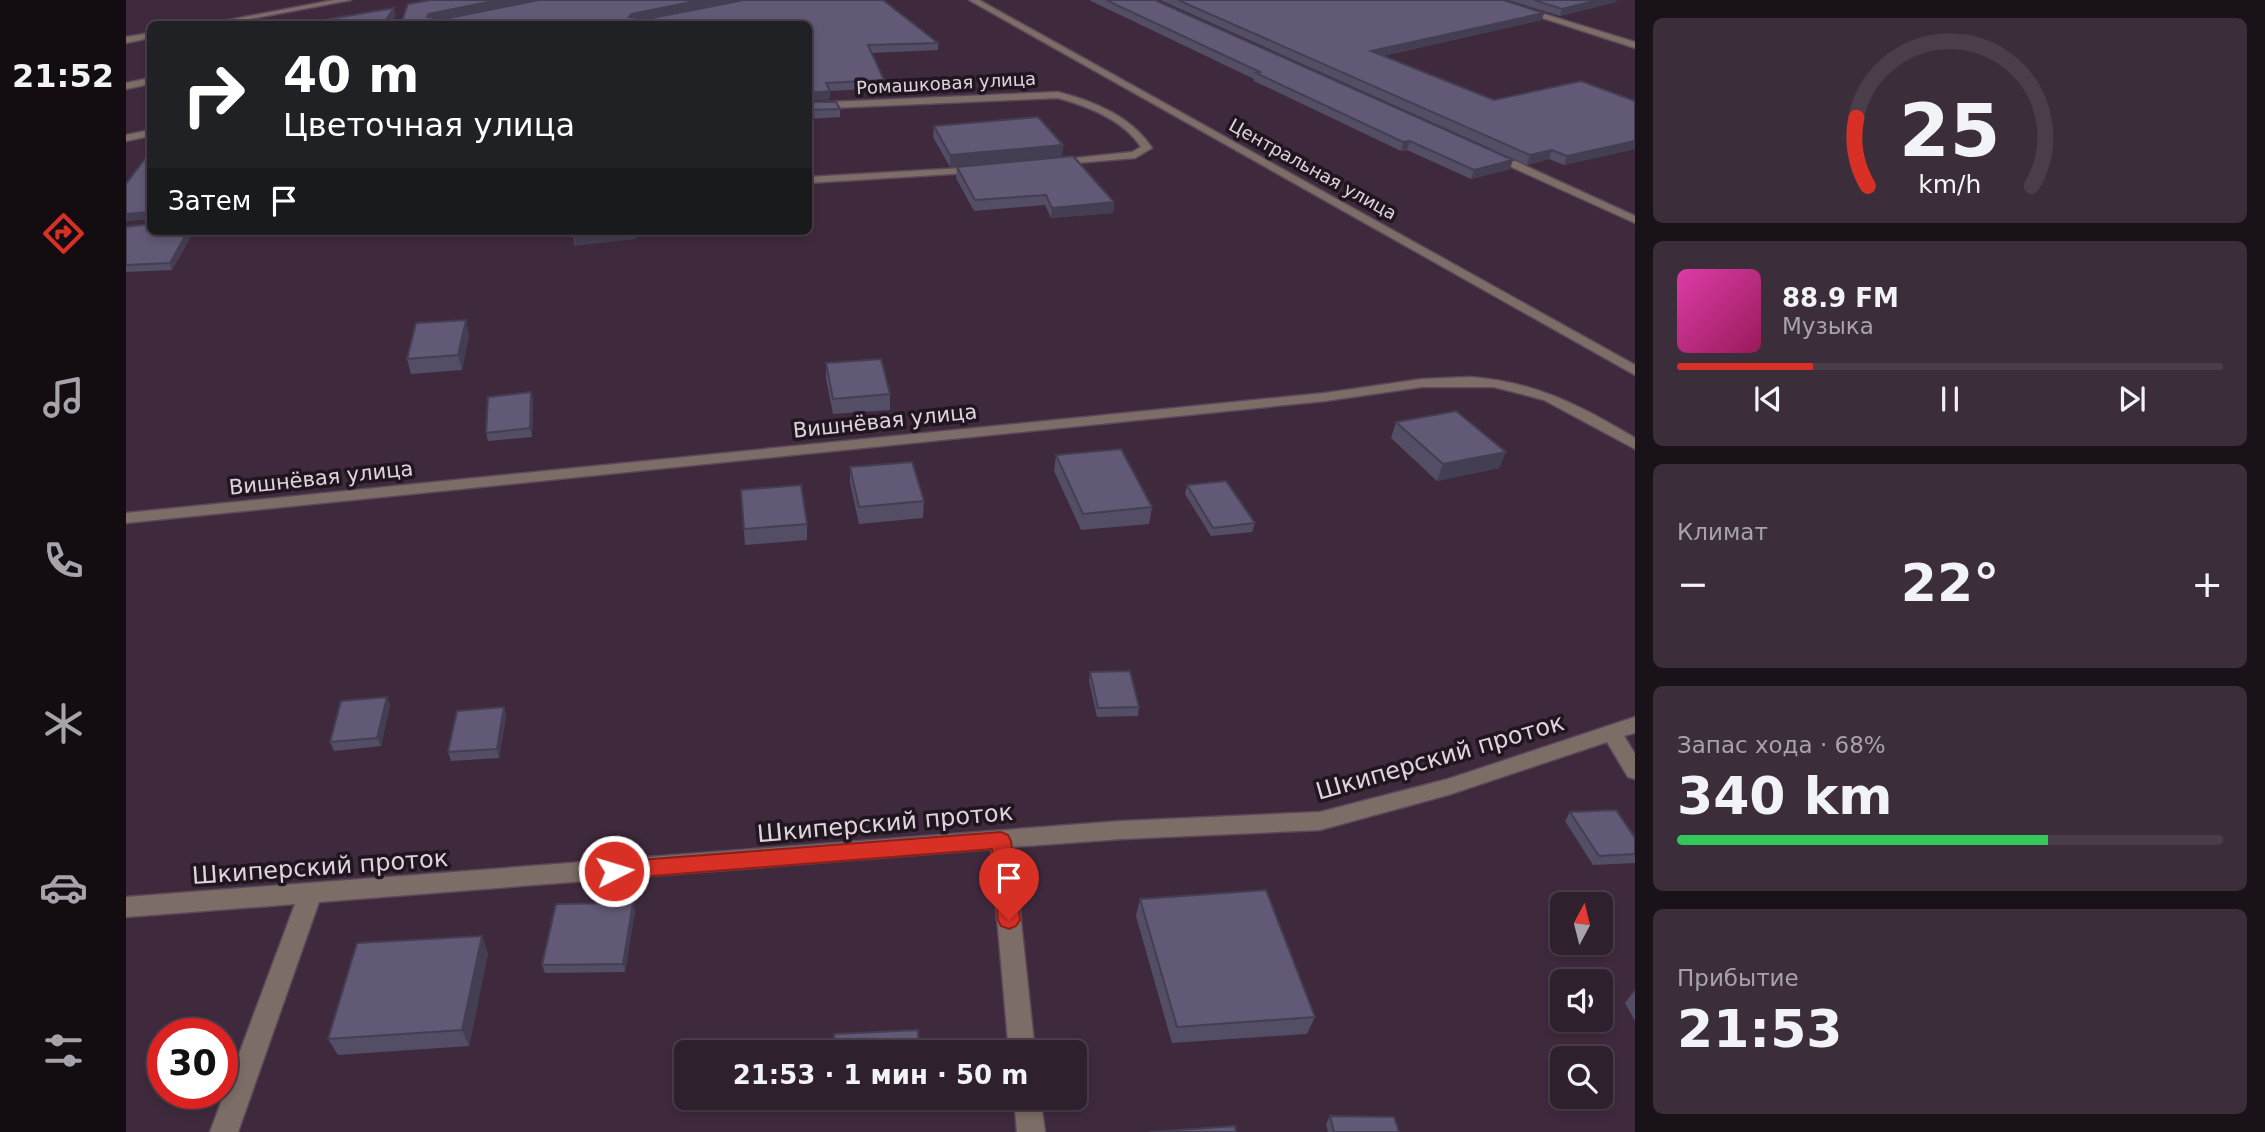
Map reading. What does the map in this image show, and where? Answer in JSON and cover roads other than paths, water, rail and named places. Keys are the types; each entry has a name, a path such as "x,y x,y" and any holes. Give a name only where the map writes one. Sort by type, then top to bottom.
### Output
{"street":[{"path":"229,21 347,0"},
{"name":"Центральная улица","path":"973,0 1635,371"},
{"path":"1491,0 1635,45"},
{"path":"126,40 147,36"},
{"path":"126,86 147,82"},
{"name":"Ромашковая улица","path":"812,106 1058,95 1076,99 1121,124 1144,141 1147,148 1135,156 1041,165"},
{"path":"126,138 147,134"},
{"path":"1483,150 1632,216"},
{"path":"812,180 992,169"},
{"name":"Вишнёвая улица","path":"126,518 1325,397 1431,381 1473,381 1520,388 1566,405 1635,444"},
{"name":"Шкиперский проток","path":"126,907 1122,830 1320,821 1448,787 1612,734 1635,724"},
{"path":"1612,734 1635,771"},
{"path":"1001,841 1021,1040"},
{"path":"224,1132 310,894"},
{"path":"1028,1110 1031,1132"}]}
